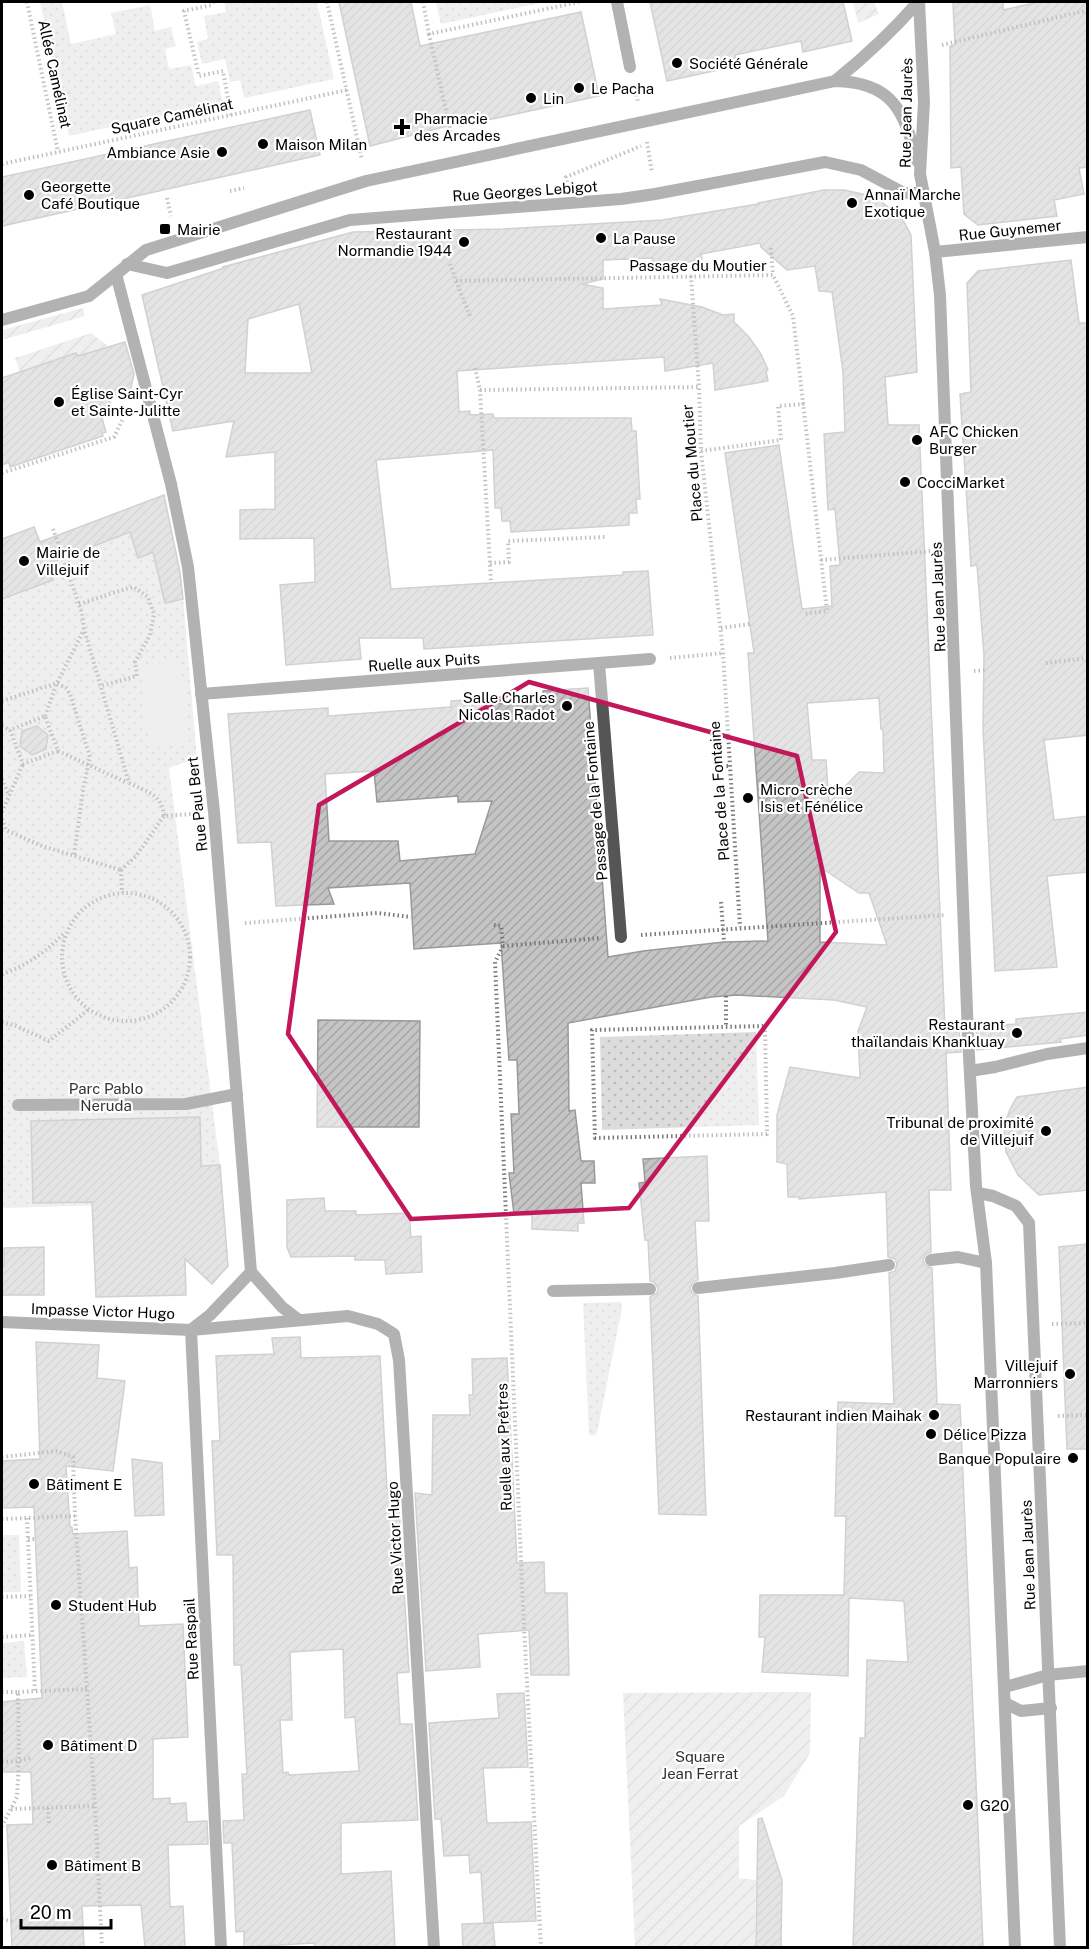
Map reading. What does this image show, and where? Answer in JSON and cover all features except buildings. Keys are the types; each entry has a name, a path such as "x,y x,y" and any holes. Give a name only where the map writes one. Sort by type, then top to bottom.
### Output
{"street":[{"path":"617,2 630,67"},
{"path":"835,81 876,48 918,2"},
{"name":"Rue Jean Jaurès","path":"918,2 924,102 920,174 935,252 940,306 970,1071 976,1186 986,1263 1015,1947"},
{"path":"2,320 89,297 146,250 366,181 835,81 857,81 871,86 897,105 909,130 920,174"},
{"name":"Rue Georges Lebigot","path":"127,264 167,273 350,220 655,194 825,162 861,170 904,193 924,193"},
{"name":"Rue Guynemer","path":"935,252 1088,237"},
{"name":"Rue Paul Bert","path":"116,274 182,533 188,567 214,812 251,1272"},
{"name":"Ruelle aux Puits","path":"201,694 650,659"},
{"name":"Passage de la Fontaine","path":"598,663 621,937"},
{"path":"970,1071 1047,1054 1088,1048"},
{"path":"18,1105 186,1104 237,1094"},
{"name":"Rue Jean Jaurès","path":"978,1193 993,1196 1016,1206 1029,1223 1060,1947"},
{"path":"931,1260 958,1257 986,1263"},
{"path":"698,1288 889,1265"},
{"path":"251,1272 282,1308 299,1320"},
{"name":"Impasse Victor Hugo","path":"2,1322 191,1330 210,1315 251,1272"},
{"path":"553,1291 650,1288"},
{"name":"Rue Victor Hugo","path":"191,1330 348,1316 378,1324 394,1334 399,1360 434,1947"},
{"name":"Rue Raspail","path":"191,1330 222,1947"},
{"path":"1005,1687 1048,1675 1088,1671"},
{"path":"1005,1703 1021,1711 1040,1711 1051,1708"}],"path":[{"name":"Allée Camélinat","path":"27,2 58,152"},
{"path":"213,2 212,5 184,11 199,76 223,71 231,115"},
{"path":"327,2 366,181"},
{"path":"423,2 458,161"},
{"path":"429,34 579,2"},
{"path":"923,65 942,45 1088,10"},
{"path":"630,67 642,122"},
{"name":"Square Camélinat","path":"2,164 347,90"},
{"path":"570,203 566,177 647,144 651,165"},
{"path":"230,191 244,188"},
{"path":"167,198 171,216"},
{"path":"771,248 773,275"},
{"path":"450,264 471,318"},
{"name":"Passage du Moutier","path":"456,280 773,275 793,316 827,611 803,614"},
{"path":"691,276 699,387"},
{"path":"475,368 480,390 491,582"},
{"name":"Place du Moutier","path":"480,390 699,387 701,452 723,653"},
{"path":"2,473 114,436 133,396"},
{"path":"701,452 781,440 778,406 804,404"},
{"path":"53,529 79,604 84,629 129,783"},
{"path":"490,563 509,562 508,541 605,537"},
{"path":"821,560 951,550"},
{"path":"79,604 134,587 148,597 154,614 150,635 135,662 137,676 101,686"},
{"path":"721,628 750,624"},
{"path":"58,751 45,716 57,683 84,629"},
{"path":"650,659 723,653"},
{"name":"Place de la Fontaine","path":"723,653 740,927 964,913"},
{"path":"1046,663 1088,658"},
{"path":"2,701 57,683"},
{"path":"57,683 70,694 89,749 89,765 84,784 74,855"},
{"path":"10,730 45,716"},
{"path":"2,726 10,730 23,764 2,812"},
{"path":"23,764 58,751 158,798 163,805 164,816 136,856 121,870 122,893"},
{"path":"722,766 730,766"},
{"path":"2,779 9,796"},
{"path":"164,816 192,814"},
{"path":"2,819 4,831 42,846 121,870"},
{"path":"2,974 27,963 56,942 67,931 76,916 89,904 104,896 122,893 140,894 157,901 172,912 183,927 190,945 190,964 185,983 175,999 161,1012 143,1020 124,1022 105,1018 88,1010 72,994 64,974 61,953 67,931"},
{"path":"721,902 724,942"},
{"path":"239,923 377,913 411,917"},
{"name":"Ruelle aux Prêtres","path":"503,946 495,962 522,1607 542,1947"},
{"path":"726,996 726,1027"},
{"path":"2,1022 49,1041 88,1010"},
{"path":"765,1026 767,1134 595,1138 592,1030 726,1027 765,1026"},
{"path":"1034,1324 1088,1323"},
{"path":"1038,1417 1088,1415"},
{"path":"2,1457 57,1452 74,1457 75,1516 95,1806 102,1947"},
{"path":"2,1519 75,1516"},
{"path":"27,1518 35,1691"},
{"path":"28,1539 35,1539"},
{"path":"2,1598 31,1596"},
{"path":"2,1637 32,1635"},
{"path":"34,1673 40,1672"},
{"path":"2,1692 87,1689"},
{"path":"2,1826 18,1797 20,1761 18,1692"},
{"path":"2,1762 30,1758"},
{"path":"10,1809 95,1806"},
{"path":"48,1808 49,1823"},
{"path":"2,1919 14,1922"}],"highlighted area":[{"path":"529,682 797,756 836,932 629,1208 411,1219 288,1034 319,805"}],"green space":[{"path":"40,2 62,2 71,44 116,34 111,13 150,5 155,31 171,27 176,46 165,49 169,69 191,65 196,86 218,81 223,103 69,136"},
{"path":"224,2 317,2 334,79 244,98 240,80 230,82 225,59 202,64 197,42 208,39 204,16 226,12"},
{"path":"436,2 545,2 441,24"},
{"path":"853,2 874,2 879,14 858,23"},
{"path":"83,308 85,316 2,340 2,330"},
{"path":"91,333 108,346 20,372 15,358"},
{"name":"Parc Pablo Neruda","path":"74,529 82,550 130,532 138,558 153,552 157,566 177,559 181,575 197,758 169,768 220,1165 222,1202 2,1208 2,599 53,580 40,542"},
{"path":"181,661 189,744 149,748 140,665"},
{"path":"756,1032 759,1125 602,1130 600,1037"},
{"path":"621,1302 622,1309 597,1433 589,1435 583,1303"},
{"path":"2,1535 19,1535 21,1592 2,1592"},
{"path":"24,1641 27,1677 2,1678 2,1643"},
{"name":"Square Jean Ferrat","path":"811,1692 810,1753 784,1796 739,1826 739,1878 756,1880 755,1947 635,1947 623,1693"}],"place":[{"name":"Société Générale","path":"677,63"},
{"name":"Le Pacha","path":"579,88"},
{"name":"Lin","path":"531,98"},
{"name":"Pharmacie des Arcades","path":"402,127"},
{"name":"Maison Milan","path":"263,144"},
{"name":"Ambiance Asie","path":"222,152"},
{"name":"Georgette Café Boutique","path":"29,195"},
{"name":"Annaï Marche Exotique","path":"852,203"},
{"name":"Mairie","path":"165,229"},
{"name":"La Pause","path":"601,238"},
{"name":"Restaurant Normandie 1944","path":"464,242"},
{"name":"Église Saint-Cyr et Sainte-Julitte","path":"59,402"},
{"name":"AFC Chicken Burger","path":"917,440"},
{"name":"CocciMarket","path":"905,482"},
{"name":"Mairie de Villejuif","path":"24,561"},
{"name":"Salle Charles Nicolas Radot","path":"567,706"},
{"name":"Micro-crèche Isis et Fénélice","path":"748,798"},
{"name":"Restaurant thaïlandais Khankluay","path":"1017,1033"},
{"name":"Tribunal de proximité de Villejuif","path":"1046,1131"},
{"name":"Villejuif Marronniers","path":"1070,1374"},
{"name":"Restaurant indien Maihak","path":"934,1415"},
{"name":"Délice Pizza","path":"931,1434"},
{"name":"Banque Populaire","path":"1073,1458"},
{"name":"Bâtiment E","path":"34,1484"},
{"name":"Student Hub","path":"56,1605"},
{"name":"Bâtiment D","path":"48,1745"},
{"name":"G20","path":"968,1805"},
{"name":"Bâtiment B","path":"52,1865"}]}
